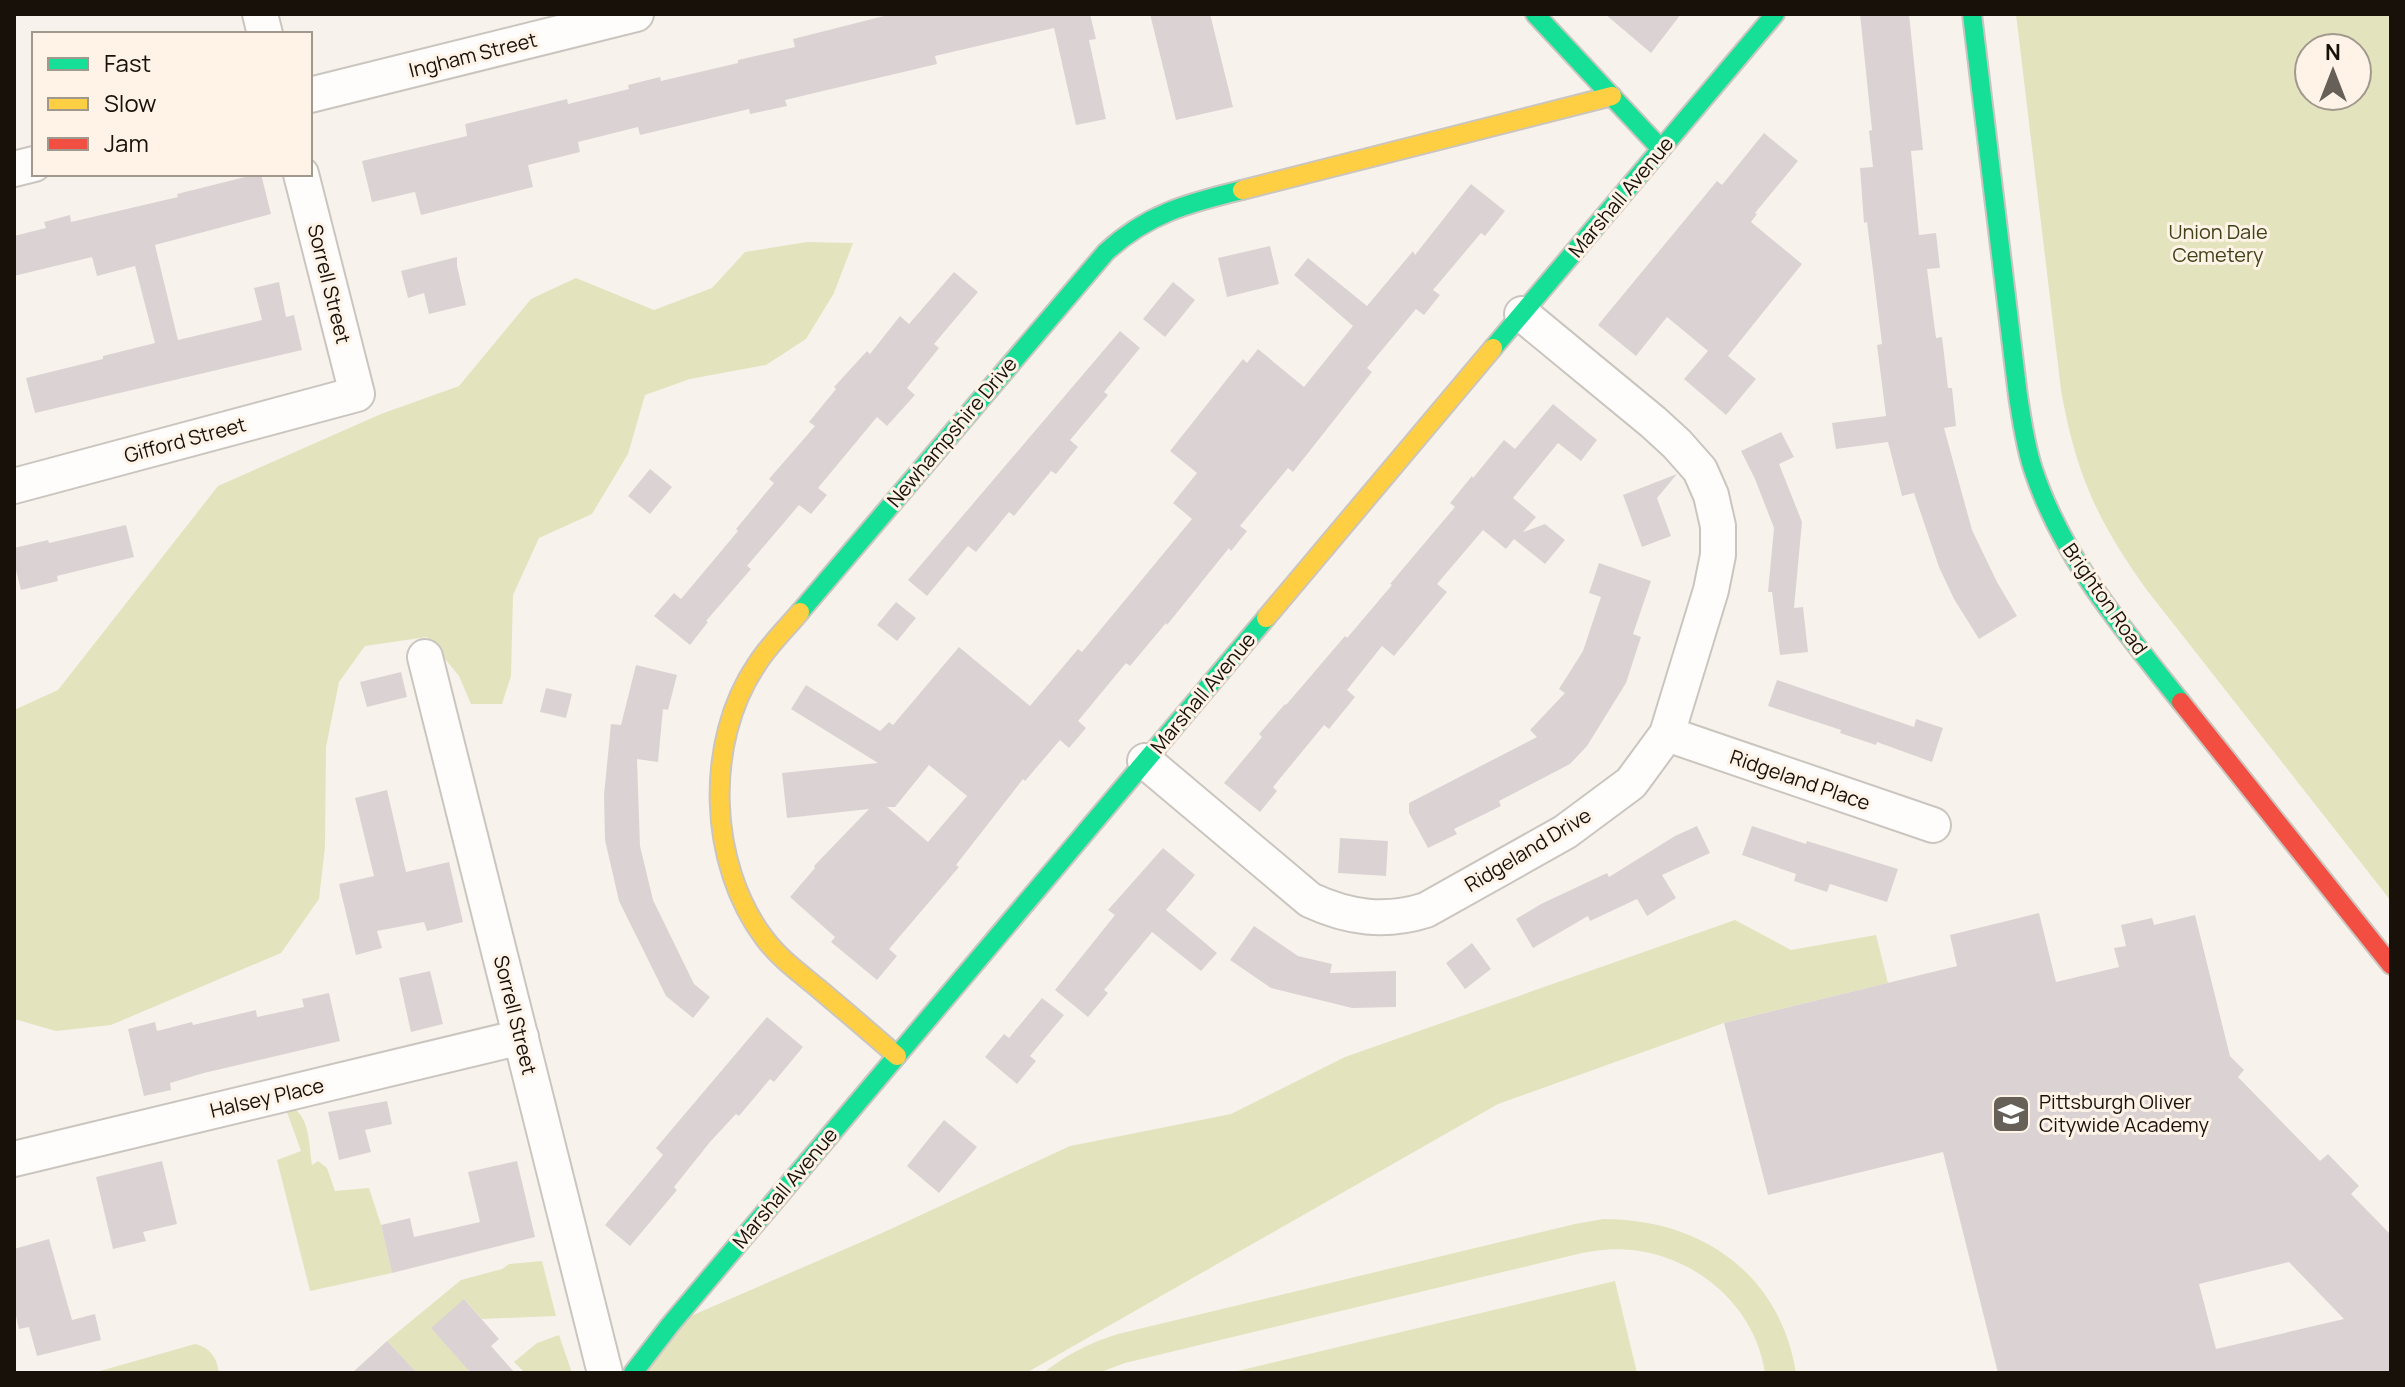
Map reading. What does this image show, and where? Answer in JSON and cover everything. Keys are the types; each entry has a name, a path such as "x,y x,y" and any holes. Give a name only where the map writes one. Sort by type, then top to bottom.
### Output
{"street":[{"name":"Ingham Street","path":"312,95 636,14"},
{"path":"1535,14 1661,149"},
{"name":"Marshall Avenue","path":"633,1373 670,1325 1775,14"},
{"name":"Brighton Road","path":"1972,14 2018,396 2027,446 2041,492 2084,576 2112,615 2391,965"},
{"name":"Newhampshire Drive","path":"897,1056 781,957 748,914 737,887 722,824 720,793 723,755 741,690 757,663 1106,252 1139,224 1158,213 1201,200 1612,96"},
{"name":"Sorrell Street","path":"302,176 357,394"},
{"name":"Ridgeland Drive","path":"1145,761 1310,900 1333,911 1380,919 1426,910 1565,832 1631,783 1667,734 1711,590 1718,555 1718,526 1711,495 1700,470 1677,444 1522,314"},
{"name":"Gifford Street","path":"14,486 357,394"},
{"name":"Sorrell Street","path":"425,657 605,1373"},
{"name":"Ridgeland Place","path":"1667,734 1933,825"},
{"name":"Halsey Place","path":"14,1159 521,1037"}],"green space":[{"name":"Union Dale Cemetery","path":"2016,14 2391,14 2391,901 2129,564 2091,495 2067,420"},
{"path":"807,242 853,243 834,293 806,339 766,365 690,379 645,395 628,454 592,514 539,538 513,595 511,676 502,704 471,704 459,676 427,637 365,646 339,682 326,747 325,847 319,899 281,953 111,1025 56,1031 14,1019 14,710 58,690 218,486 381,414 459,386 531,299 576,278 654,310 712,288 745,252"},
{"path":"1735,920 1791,950 1876,935 1888,983 1724,1023 1498,1104 1026,1373 634,1373 670,1325 882,1233 1070,1146 1231,1114 1345,1057"},
{"path":"296,1110 306,1128 312,1165 318,1161 327,1168 335,1191 369,1188 392,1273 310,1291 277,1160 301,1151 287,1112"},
{"path":"1603,1219 1672,1229 1703,1241 1730,1258 1754,1280 1773,1307 1787,1338 1796,1373 1765,1373 1759,1349 1736,1306 1700,1274 1656,1255 1619,1249 1582,1253 1125,1363 1098,1373 1043,1373 1078,1350 1118,1334"},
{"path":"542,1261 556,1316 482,1319 464,1299 469,1373 407,1373 410,1366 387,1341 461,1280 502,1269 509,1264"},
{"path":"1615,1281 1637,1373 1229,1373"},
{"path":"559,1335 572,1373 525,1373 514,1362 537,1343"},
{"path":"195,1344 212,1354 219,1373 93,1373"}],"building":[{"path":"892,14 1090,14 1096,39 1089,40 1106,119 1076,125 1054,28 935,56 937,64 785,100 787,106 750,114 749,109 640,135 638,127 578,142 580,152 528,165 533,187 421,215 415,192 372,202 362,161 467,136 465,124 567,99 568,104 629,89 628,85 660,77 661,81 738,63 738,60 795,47 793,39"},
{"path":"1150,14 1210,14 1233,107 1176,120"},
{"path":"1605,14 1681,14 1651,53"},
{"path":"1860,14 1909,14 1923,150 1911,151 1919,235 1936,233 1940,268 1927,269 1936,338 1942,337 1956,426 1944,428 1972,530 2017,616 1979,639 1954,599 1939,567 1914,493 1902,496 1888,442 1836,449 1832,423 1886,416 1877,345 1882,344 1867,222 1864,223 1860,168 1873,167"},
{"path":"1764,133 1798,161 1751,222 1802,264 1728,356 1756,379 1726,415 1684,379 1708,351 1667,317 1636,356 1598,325 1717,181 1722,185"},
{"path":"249,176 262,176 271,214 155,245 178,340 262,320 254,288 279,282 286,317 294,315 302,350 35,413 26,378 155,343 135,266 97,276 92,257 14,276 14,236 46,228 44,222 70,215 71,222 178,197 177,194"},
{"path":"1471,184 1505,211 1485,236 1481,233 1433,290 1440,295 1424,315 1416,309 1367,368 1372,372 1293,472 1288,468 1240,526 1247,531 1231,551 1229,548 1167,625 1130,666 1126,663 1078,721 1086,728 1069,748 1060,740 1025,781 1023,779 956,865 959,867 889,949 897,956 877,980 831,942 835,937 790,897 814,866 869,809 787,818 782,773 878,763 791,709 806,685 880,731 889,722 893,725 959,647 1030,706 1078,649 1082,652 1192,519 1173,503 1197,473 1170,451 1243,359 1247,363 1258,349 1304,387 1353,326 1294,275 1308,258 1367,306 1413,251 1415,255","holes":["929,765 967,796 928,842 887,807 895,807"]},
{"path":"1270,246 1279,284 1227,297 1218,258"},
{"path":"457,257 466,305 429,314 424,293 408,298 401,271"},
{"path":"954,272 978,292 934,344 939,348 907,388 915,395 887,426 877,417 818,488 827,495 811,514 799,505 747,566 751,569 706,621 690,645 654,616 674,593 681,599 738,531 736,529 774,483 769,479 815,426 809,422 836,389 834,387 867,351 870,354 900,316 909,324"},
{"path":"1173,282 1195,300 1165,337 1143,319"},
{"path":"1120,331 1140,348 1104,392 1108,395 1070,440 1078,447 1056,474 1051,471 1014,516 1009,512 976,552 968,546 927,596 908,580"},
{"path":"1553,404 1597,440 1581,461 1558,443 1513,498 1536,517 1523,532 1545,524 1565,540 1545,564 1514,539 1506,549 1483,530 1437,584 1447,592 1394,656 1382,646 1347,690 1355,697 1329,729 1324,725 1273,787 1277,791 1260,812 1224,783 1262,737 1259,734 1392,585 1455,507 1450,503 1504,440 1515,449"},
{"path":"1781,432 1794,457 1779,464 1802,522 1794,608 1803,607 1808,652 1780,655 1772,592 1768,592 1774,528 1741,451"},
{"path":"650,469 672,487 650,514 628,496"},
{"path":"1677,474 1657,498 1671,536 1642,547 1623,495"},
{"path":"126,525 134,557 57,576 58,581 21,590 14,548"},
{"path":"1599,563 1651,581 1633,634 1641,637 1626,683 1587,746 1570,764 1499,801 1501,806 1454,829 1457,834 1428,848 1409,813 1409,803 1537,737 1530,730 1565,693 1559,689 1583,651 1601,597 1589,593"},
{"path":"896,602 916,618 897,641 877,625"},
{"path":"636,665 677,675 668,710 663,709 658,762 637,759 640,846 653,900 694,984 710,997 693,1018 666,996 619,901 605,840 604,795 611,724 621,725"},
{"path":"401,672 407,697 367,707 360,682"},
{"path":"1777,680 1914,727 1916,719 1943,728 1932,762 1768,706"},
{"path":"546,688 572,694 566,718 540,712"},
{"path":"387,790 406,872 449,862 463,922 427,931 424,922 377,931 382,948 356,955 339,884 374,876 355,798"},
{"path":"1697,826 1710,853 1662,875 1676,898 1647,916 1637,899 1590,921 1588,916 1533,948 1516,919 1607,873 1609,877"},
{"path":"1752,826 1898,869 1887,902 1830,884 1827,892 1794,881 1796,874 1742,855"},
{"path":"1340,838 1388,841 1386,876 1338,873"},
{"path":"1163,848 1195,875 1166,910 1217,953 1201,971 1152,932 1104,990 1108,993 1088,1017 1055,990 1115,915 1108,910"},
{"name":"Pittsburgh Oliver Citywide Academy","path":"2039,913 2056,982 2119,967 2114,948 2126,946 2121,925 2152,918 2154,925 2195,915 2230,1056 2244,1070 2238,1077 2320,1161 2328,1154 2359,1186 2351,1194 2391,1235 2391,1373 1998,1373 1943,1152 1768,1195 1724,1023 1957,966 1950,935","holes":["2289,1262 2344,1319 2216,1349 2199,1284"]},
{"path":"1254,926 1298,956 1332,964 1330,973 1396,971 1396,1007 1352,1008 1271,988 1230,960"},
{"path":"1472,943 1491,969 1465,989 1446,963"},
{"path":"430,971 443,1024 411,1032 399,978"},
{"path":"329,993 340,1041 204,1073 170,1083 171,1090 144,1096 128,1029 155,1022 157,1031 256,1010 257,1017 304,1007 302,999"},
{"path":"1042,998 1064,1015 1030,1056 1036,1061 1017,1084 985,1057 1004,1034 1009,1038"},
{"path":"767,1017 803,1047 774,1082 770,1079 739,1116 736,1114 710,1142 674,1187 677,1190 630,1246 605,1225 663,1155 656,1148"},
{"path":"387,1101 392,1124 365,1130 371,1152 339,1160 328,1112"},
{"path":"944,1120 977,1147 939,1193 907,1166"},
{"path":"162,1161 177,1224 143,1232 146,1241 113,1249 96,1177"},
{"path":"517,1161 535,1237 392,1273 381,1225 410,1218 414,1237 480,1222 468,1172"},
{"path":"49,1239 72,1320 95,1314 101,1340 37,1356 29,1327 19,1329 14,1307 14,1249"},
{"path":"464,1299 499,1339 491,1346 515,1373 471,1373 431,1328"},
{"path":"387,1341 417,1373 352,1373"}],"traffic: fast":[{"path":"1535,14 1661,149"},
{"path":"1493,348 1775,14"},
{"path":"1972,14 2018,396 2030,460 2060,533 2096,592 2181,702"},
{"path":"800,612 1106,252 1153,219 1242,190"},
{"path":"633,1373 670,1325 1266,618"}],"traffic: slow":[{"path":"1242,190 1612,96"},
{"path":"1266,618 1493,348"},
{"path":"800,612 757,664 740,695 728,729 721,766 723,840 732,875 746,909 765,939 790,966 897,1056"}],"traffic: jam":[{"path":"2181,702 2391,965"}],"place":[{"name":"Pittsburgh Oliver Citywide Academy","path":"2011,1114"}]}
